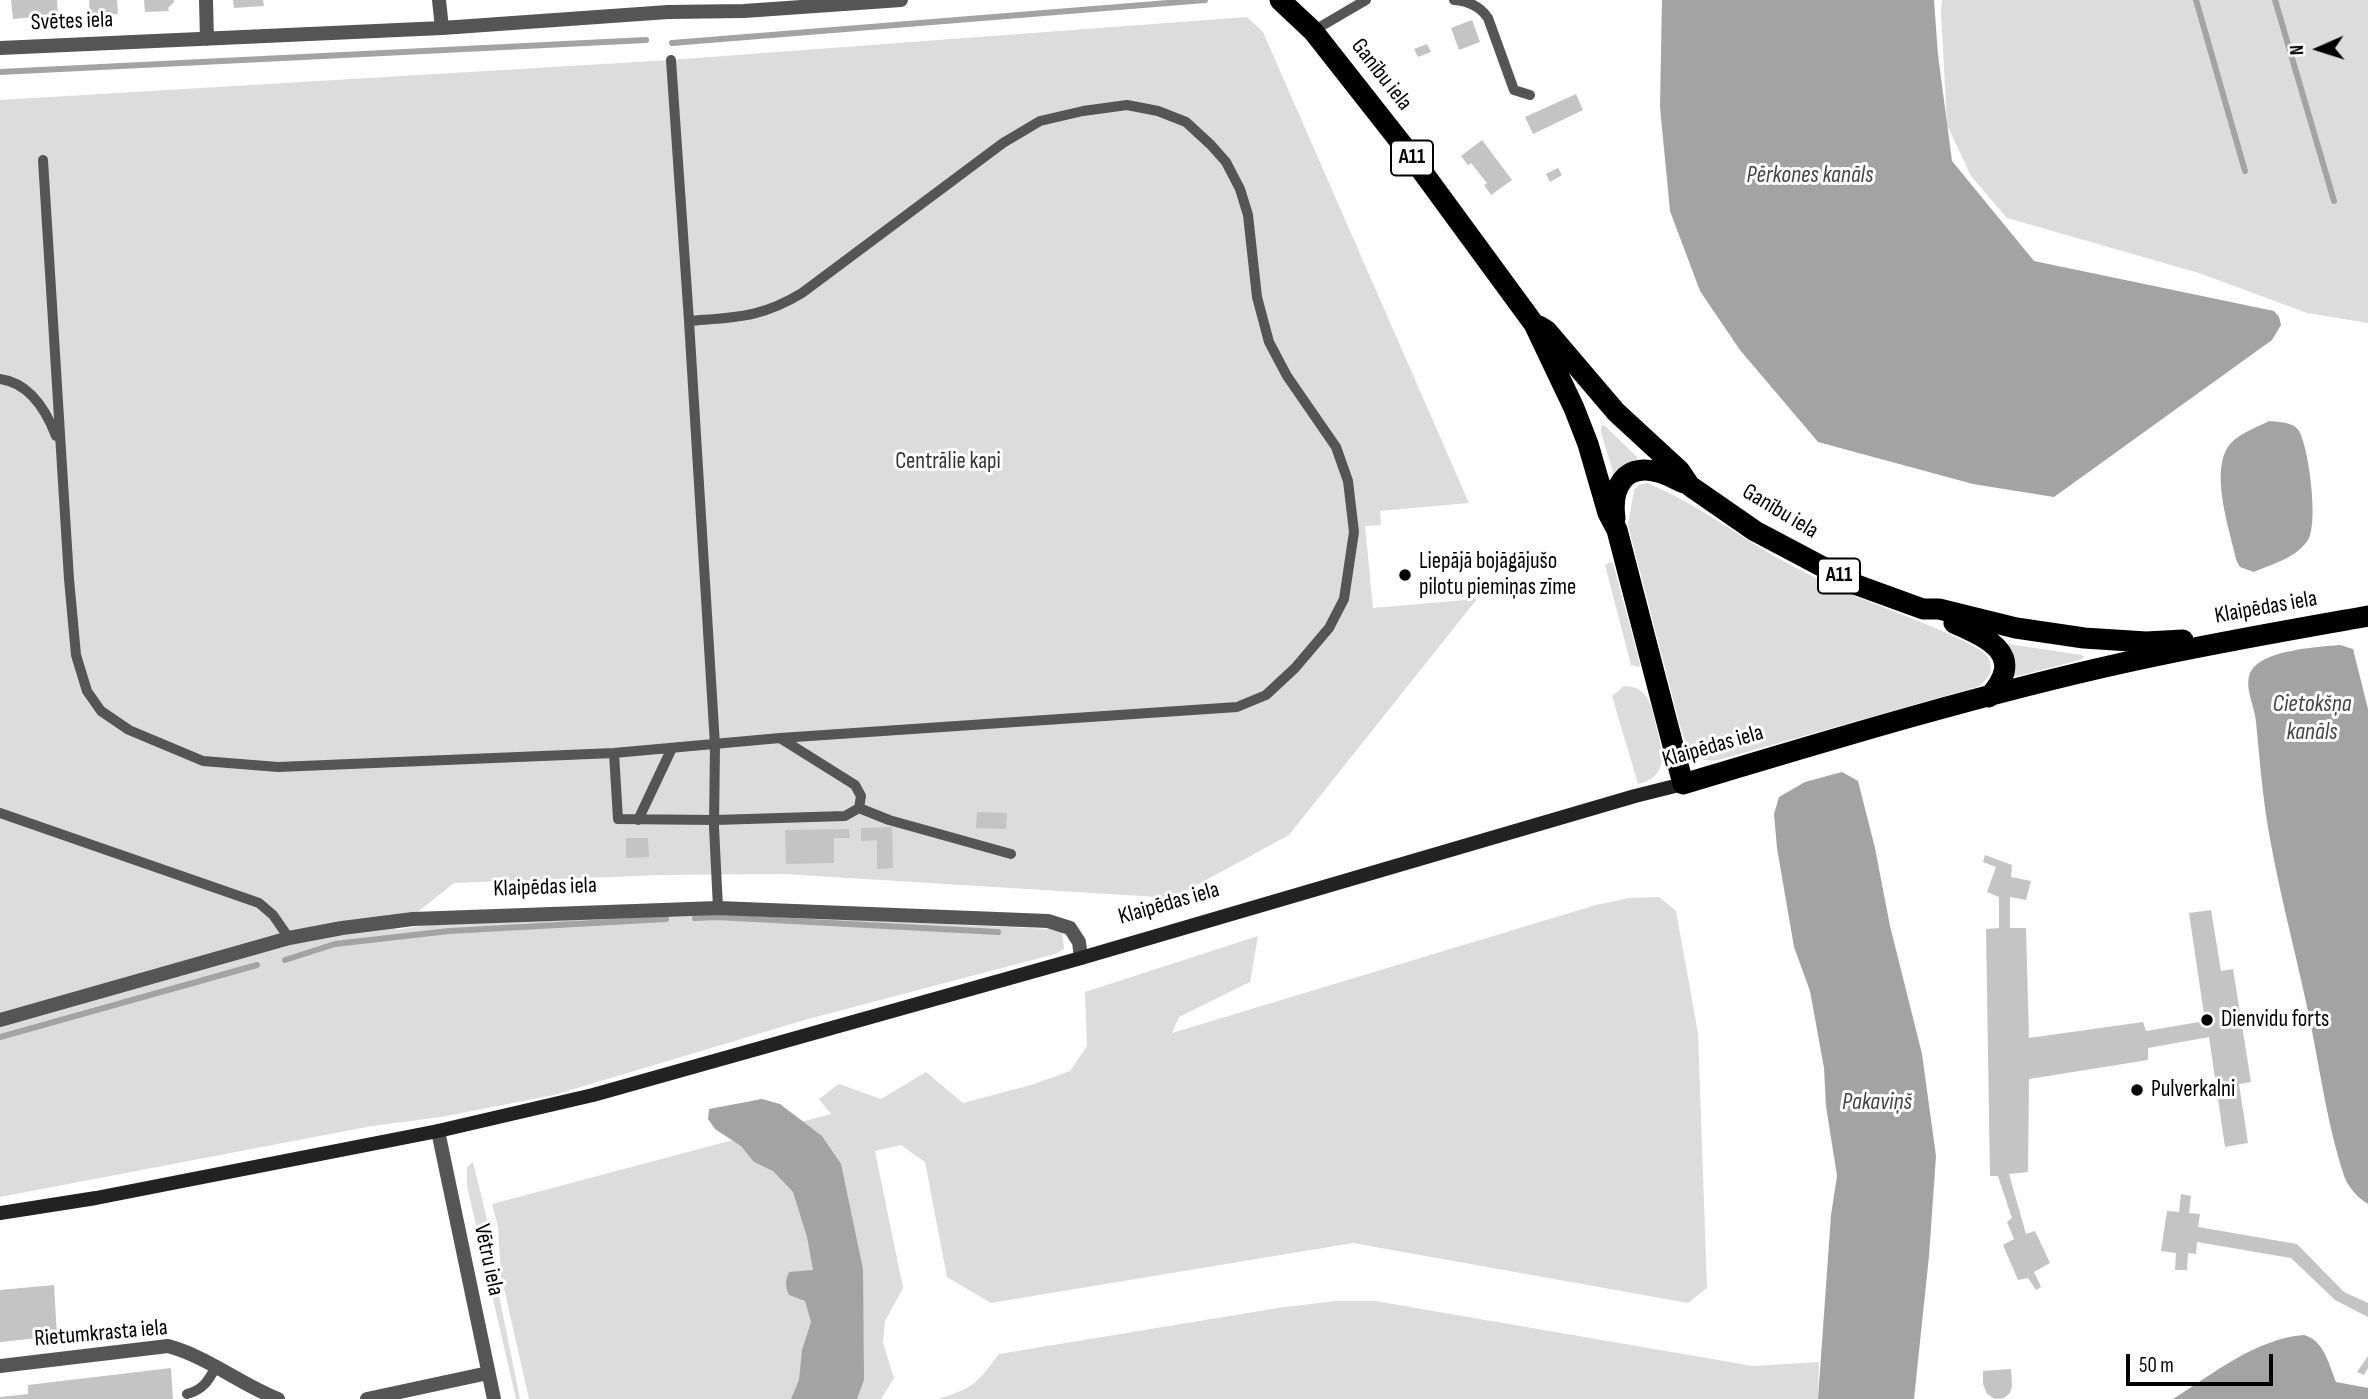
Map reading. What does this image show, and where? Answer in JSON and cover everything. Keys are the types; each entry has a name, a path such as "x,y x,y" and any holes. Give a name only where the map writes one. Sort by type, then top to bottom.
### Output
{"highway":[{"name":"Ganību iela","path":"1280,0 1313,31 1405,148 1534,324 1574,408 1588,444 1608,513 1617,530 1683,784"},
{"name":"Ganību iela","path":"1534,324 1547,331 1616,412 1680,471 1690,486 1755,531 1857,585 1923,609 1939,609 2016,628 2084,638 2146,642 2216,638 2230,640"},
{"path":"1617,530 1613,504 1619,483 1633,471 1658,471 1690,486"},
{"path":"1923,609 1976,632 2002,653 2005,673 2002,682 1989,697"},
{"name":"Klaipēdas iela","path":"1683,784 1830,740 2116,664 2230,640 2368,616"}],"main road":[{"name":"Klaipēdas iela","path":"0,1213 96,1198 438,1131 593,1095 1081,958 1683,784"}],"street":[{"path":"206,0 207,39"},
{"path":"439,0 442,28"},
{"path":"612,0 613,16"},
{"name":"Svētes iela","path":"0,48 442,28 901,0"},
{"name":"Klaipēdas iela","path":"0,1020 289,938 413,919 718,908 1048,921 1070,928 1079,942 1081,958"},
{"name":"Vētru iela","path":"438,1131 494,1399"},
{"name":"Rietumkrasta iela","path":"0,1366 168,1346 191,1352 254,1390 278,1399"},
{"path":"367,1399 488,1373"}],"lane":[{"path":"1313,31 1366,0"},
{"path":"1454,0 1465,1 1482,9 1488,18 1514,90 1530,94"},
{"path":"670,60 690,321 715,746 718,908"},
{"path":"43,160 76,655 87,691 101,711 129,730 203,761 278,767 614,753 715,746 780,738 1237,707 1266,695 1294,668 1329,628 1344,599 1354,532 1348,481 1336,447 1287,376 1269,342 1257,297 1248,215 1240,190 1226,162 1186,122 1158,111 1127,105 1040,121 1003,142 802,293 780,306 756,315 690,321"},
{"path":"0,379 32,394 48,414 61,448"},
{"path":"780,738 855,785 861,796 859,808"},
{"path":"638,820 672,748"},
{"path":"614,753 618,819 715,820 845,816 859,808"},
{"path":"859,808 889,820 1011,854"},
{"path":"0,813 258,903 273,915 289,938"},
{"path":"187,1394 204,1386 216,1367"}],"green space":[{"path":"1942,0 2368,0 2368,323 2307,313 2199,273 2007,218 1971,176 1947,125"},
{"name":"Centrālie kapi","path":"1247,17 1263,32 1469,503 1380,511 1381,525 1365,526 1373,608 1477,599 1289,835 1173,898 783,874 661,875 454,883 395,930 448,922 684,912 1051,929 1062,932 1064,949 1055,954 808,1019 554,1095 441,1117 372,1126 0,1197 0,100 670,60"},
{"path":"1604,425 1638,458 1614,476 1601,432 1601,426"},
{"path":"1647,483 1692,506 1808,574 1981,650 1991,665 1987,678 1977,687 1722,759 1705,760 1698,757 1689,748 1680,726 1628,525 1634,490"},
{"path":"1613,563 1639,667 1631,665 1605,565"},
{"path":"2008,644 2082,655 2085,657 2010,678"},
{"path":"1624,686 1638,689 1647,697 1662,752 1660,769 1656,775 1638,784 1612,696"},
{"path":"1659,897 1676,911 1698,1033 1707,1288 1688,1303 1353,1243 991,1303 947,1277 925,1162 901,1145 875,1151 903,1288 885,1321 883,1343 894,1378 881,1399 529,1399 501,1275 498,1227 492,1204 831,1114 819,1099 839,1084 881,1099 926,1072 963,1103 1031,1085 1070,1071 1087,1046 1085,992 1258,936 1250,982 1179,1017 1172,1033 1596,905 1629,898"},
{"path":"473,1162 492,1240 494,1271 520,1399 516,1399 467,1186 467,1167"},
{"path":"1335,1301 1375,1301 1753,1366 1819,1362 1818,1399 938,1399 973,1384 999,1354"}],"water":[{"name":"Pērkones kanāls","path":"1662,0 1934,0 1938,55 1952,161 2034,261 2274,311 2281,325 2272,340 2054,497 1973,484 1818,442 1740,350 1700,291 1670,211 1660,107"},
{"path":"2269,421 2294,426 2303,440 2311,485 2312,529 2305,545 2299,550 2254,572 2240,567 2237,562 2223,500 2221,468 2224,454 2235,439"},
{"name":"Cietokšņa kanāls","path":"2340,645 2353,649 2368,709 2368,1204 2354,1192 2346,1180 2329,1120 2271,844 2255,716 2248,683 2251,671 2267,658 2291,651"},
{"name":"Pakaviņš","path":"1842,772 1858,781 1875,848 1890,926 1922,1054 1936,1156 1914,1399 1818,1399 1831,1215 1837,1176 1826,1106 1824,1068 1810,991 1794,947 1774,814 1779,797 1805,782"},
{"path":"762,1099 780,1104 822,1136 841,1164 863,1269 864,1380 857,1399 791,1399 799,1380 802,1350 811,1322 805,1301 789,1295 786,1281 789,1272 813,1270 807,1237 793,1192 773,1171 754,1162 741,1146 715,1129 708,1119 709,1109"},
{"path":"2304,1335 2321,1348 2336,1382 2368,1388 2368,1399 2173,1399 2252,1350 2268,1343"}],"building":[{"path":"11,0 57,0 58,15 13,19"},
{"path":"89,0 117,0 118,14 90,16"},
{"path":"144,0 174,2 168,8 169,11 145,12"},
{"path":"233,0 263,0 264,6 234,8"},
{"path":"1472,20 1480,42 1459,50 1451,28"},
{"path":"1427,44 1431,52 1418,57 1414,49"},
{"path":"1576,94 1583,110 1533,134 1525,117"},
{"path":"1482,140 1512,180 1491,195 1484,185 1487,183 1471,163 1468,165 1461,156"},
{"path":"1558,168 1562,175 1550,182 1546,174"},
{"path":"977,812 1007,813 1006,829 976,828"},
{"path":"892,827 893,868 877,869 877,840 861,841 861,828"},
{"path":"849,829 850,838 834,838 834,863 786,864 785,830"},
{"path":"626,838 648,838 649,857 626,858"},
{"path":"1985,855 2012,865 2011,877 2031,881 2026,900 2010,897 2010,928 2026,928 2029,1038 2143,1022 2146,1031 2205,1021 2189,913 2211,910 2221,971 2233,969 2251,1082 2239,1084 2248,1143 2225,1147 2209,1037 2148,1048 2148,1060 2029,1079 2028,1172 2009,1174 2026,1234 2035,1231 2050,1263 2034,1272 2041,1287 2036,1290 2028,1278 2018,1280 2003,1245 2014,1239 2007,1222 2012,1218 1998,1176 1990,1176 1986,929 1999,928 1999,897 1987,892 1996,867 1983,862"},
{"path":"2181,1194 2191,1196 2189,1213 2200,1214 2198,1227 2297,1244 2344,1292 2368,1303 2368,1317 2335,1300 2291,1258 2197,1242 2196,1254 2188,1253 2187,1270 2175,1270 2176,1253 2161,1251 2167,1211 2179,1212"},
{"path":"54,1285 57,1336 0,1342 0,1290"},
{"path":"2368,1356 2368,1368 2364,1375 2357,1372"},
{"path":"171,1368 173,1399 0,1399 28,1394 28,1385"},
{"path":"2011,1369 2010,1393 2004,1398 1995,1399 1987,1394 1983,1384 1983,1371"}],"waterway":[{"path":"672,43 1205,0"},
{"path":"2196,0 2245,171"},
{"path":"2275,0 2334,201"},
{"path":"0,72 646,40"},
{"path":"695,918 998,932"},
{"path":"285,960 335,944 449,931 666,919"},
{"path":"0,1037 257,965"}],"place":[{"name":"Liepājā bojāgājušo pilotu piemiņas zīme","path":"1405,575"},
{"name":"Dienvidu forts","path":"2207,1020"},
{"name":"Pulverkalni","path":"2137,1090"}]}
